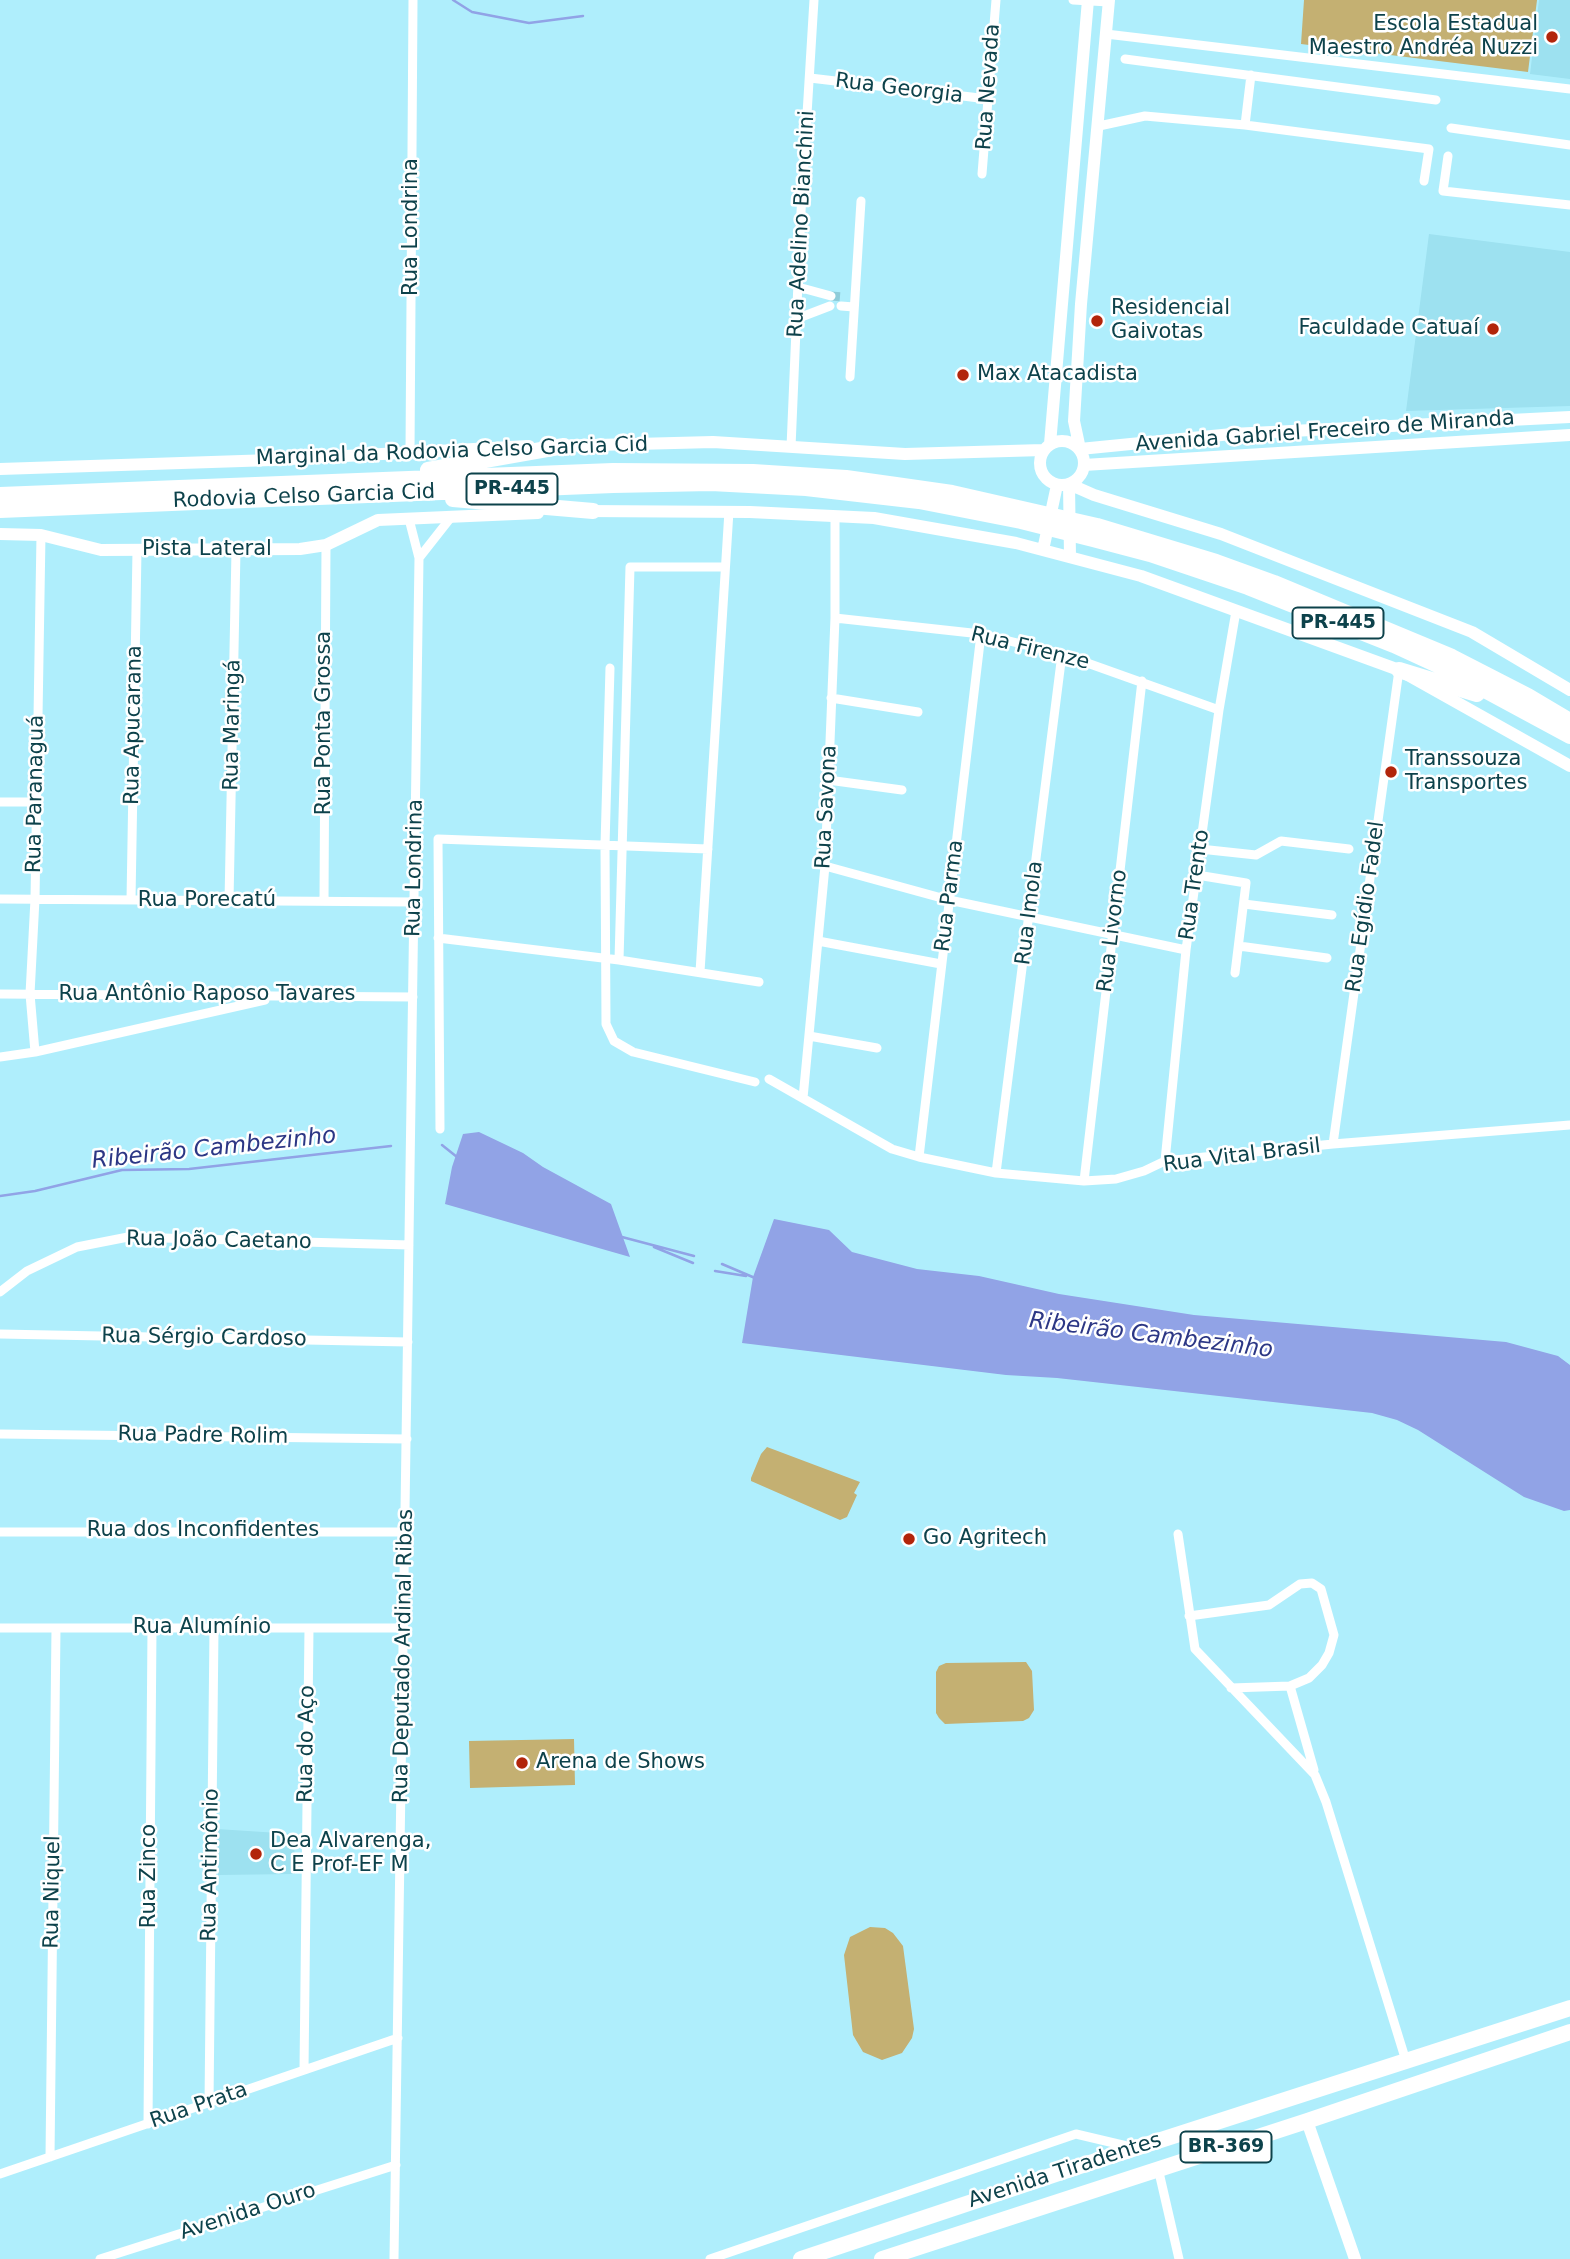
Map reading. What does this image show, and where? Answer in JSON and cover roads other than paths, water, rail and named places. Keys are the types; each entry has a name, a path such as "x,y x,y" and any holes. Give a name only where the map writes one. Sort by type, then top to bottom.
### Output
{"highway":[{"path":"380,487 564,446"},
{"name":"Rodovia Celso Garcia Cid","path":"0,510 612,471 753,472 846,478 952,493 1022,515 1227,566 1452,657 1570,721"},
{"path":"380,487 593,511"},
{"name":"Rodovia Celso Garcia Cid","path":"0,495 380,487"},
{"name":"Rodovia Celso Garcia Cid","path":"1095,532 1248,587 1394,645 1464,678 1570,736"},
{"path":"1399,670 1522,709"},
{"name":"Avenida Tiradentes","path":"800,2259 1570,2008"},
{"name":"Avenida Tiradentes","path":"882,2259 1307,2121 1570,2032"}],"street":[{"name":"Rua Londrina","path":"410,453 413,0"},
{"name":"Rua Adelino Bianchini","path":"791,447 814,0"},
{"name":"Rua Nevada","path":"982,174 996,0"},
{"path":"1063,485 1078,479 1084,465 1074,421 1081,304 1109,1 1073,0"},
{"path":"1087,1 1047,447 1040,459 1042,474 1048,481 1221,534 1472,632 1570,690"},
{"path":"1106,34 1570,89"},
{"path":"1125,59 1436,100"},
{"path":"1245,125 1251,75"},
{"name":"Rua Georgia","path":"810,78 988,99"},
{"path":"1099,126 1145,116 1245,125 1429,149 1423,181"},
{"path":"1451,128 1570,145"},
{"path":"1448,156 1443,191 1570,205"},
{"path":"850,377 861,201"},
{"path":"1062,279 1073,279 1081,304"},
{"path":"796,319 831,301 798,287"},
{"path":"842,302 855,302"},
{"name":"Avenida Gabriel Freceiro de Miranda","path":"1080,449 1232,434 1570,417"},
{"name":"Avenida Gabriel Freceiro de Miranda","path":"1084,465 1570,435"},
{"path":"1047,447 1066,441 1080,449"},
{"name":"Marginal da Rodovia Celso Garcia Cid","path":"0,469 713,442 905,454 1047,447"},
{"path":"1043,550 1063,485"},
{"path":"1063,485 1070,557"},
{"path":"409,519 593,511 835,516 874,518 1016,543 1141,576 1399,670 1570,766"},
{"path":"700,972 729,512"},
{"path":"419,558 452,516"},
{"name":"Rua Savona","path":"803,1098 825,866 835,618 835,516"},
{"name":"Rua Londrina","path":"409,519 419,558 410,1178"},
{"name":"Pista Lateral","path":"0,534 41,535 101,550 300,549 326,545 378,520 409,519"},
{"name":"Rua Paranaguá","path":"35,1052 30,994 35,899 41,535"},
{"name":"Rua Ponta Grossa","path":"324,901 326,545"},
{"name":"Rua Apucarana","path":"131,900 137,550"},
{"name":"Rua Maringá","path":"229,901 236,550"},
{"path":"619,960 630,567 725,568"},
{"name":"Rua Trento","path":"1165,1161 1186,950 1219,710 1236,611"},
{"name":"Rua Firenze","path":"835,618 981,635 1062,654 1219,710"},
{"name":"Rua Parma","path":"919,1157 981,635"},
{"name":"Rua Imola","path":"996,1173 1062,654"},
{"path":"610,668 605,845 606,1024 614,1041 633,1052 755,1082"},
{"name":"Rua Egídio Fadel","path":"1333,1144 1399,670"},
{"name":"Rua Livorno","path":"1084,1181 1142,681"},
{"path":"831,698 918,712"},
{"path":"828,780 902,790"},
{"path":"0,802 36,802"},
{"path":"440,1129 438,839 708,849"},
{"path":"1200,849 1256,855 1280,841 1349,849"},
{"path":"825,866 949,900 1186,950"},
{"path":"1197,875 1247,883 1235,973"},
{"name":"Rua Porecatú","path":"0,899 414,902"},
{"path":"1244,904 1332,915"},
{"path":"438,938 605,958 758,982"},
{"path":"817,941 942,964"},
{"path":"1239,946 1327,958"},
{"name":"Rua Antônio Raposo Tavares","path":"0,994 413,997"},
{"path":"0,1057 35,1052 281,996"},
{"path":"809,1036 877,1048"},
{"name":"Rua Vital Brasil","path":"769,1079 892,1149 996,1173 1084,1181 1116,1179 1144,1171 1165,1161 1570,1125"},
{"name":"Rua Deputado Ardinal Ribas","path":"394,2259 410,1178"},
{"name":"Rua João Caetano","path":"0,1292 27,1271 77,1247 128,1237 410,1245"},
{"name":"Rua Sérgio Cardoso","path":"0,1334 408,1342"},
{"name":"Rua Padre Rolim","path":"0,1434 407,1438"},
{"name":"Rua dos Inconfidentes","path":"0,1532 405,1532"},
{"path":"1178,1534 1195,1650 1315,1775"},
{"path":"1189,1616 1269,1605 1300,1584 1312,1583 1321,1589 1334,1635 1322,1665 1309,1678 1290,1686 1231,1688"},
{"name":"Rua Alumínio","path":"0,1628 404,1628"},
{"name":"Rua Niquel","path":"50,2157 56,1628"},
{"name":"Rua Zinco","path":"148,2124 152,1628"},
{"name":"Rua Antimônio","path":"209,2103 214,1628"},
{"name":"Rua do Aço","path":"304,2070 309,1628"},
{"path":"1290,1686 1315,1775 1326,1802 1406,2061"},
{"name":"Rua Prata","path":"0,2174 398,2038"},
{"path":"1307,2121 1355,2259"},
{"path":"710,2259 1076,2134 1136,2148"},
{"name":"Avenida Ouro","path":"100,2259 396,2165"},
{"path":"1158,2168 1179,2259"}],"water":[{"path":"479,1132 523,1153 611,1204 630,1257 445,1204 452,1167 463,1134"},
{"path":"774,1219 829,1230 852,1252 917,1269 979,1276 1059,1294 1194,1315 1506,1342 1558,1356 1570,1365 1570,1510 1564,1511 1524,1497 1418,1430 1397,1420 1372,1413 1057,1378 1006,1375 742,1343 753,1277"}],"waterway":[{"path":"453,0 472,12 529,23 583,16"},
{"name":"Ribeirão Cambezinho","path":"442,1145 457,1157"},
{"name":"Ribeirão Cambezinho","path":"0,1196 35,1191 122,1170 189,1169 391,1146"},
{"name":"Ribeirão Cambezinho","path":"622,1237 694,1256"},
{"path":"654,1247 693,1263"},
{"name":"Ribeirão Cambezinho","path":"722,1264 755,1278"},
{"path":"715,1271 746,1276"}],"tunnel":[{"path":"831,296 842,297"}],"place":[{"name":"Escola Estadual Maestro Andréa Nuzzi","path":"1552,37"},
{"name":"Residencial Gaivotas","path":"1097,321"},
{"name":"Faculdade Catuaí","path":"1493,329"},
{"name":"Max Atacadista","path":"963,375"},
{"name":"Transsouza Transportes","path":"1391,772"},
{"name":"Go Agritech","path":"909,1539"},
{"name":"Arena de Shows","path":"522,1763"},
{"name":"Dea Alvarenga, C E Prof-EF M","path":"256,1854"}]}
